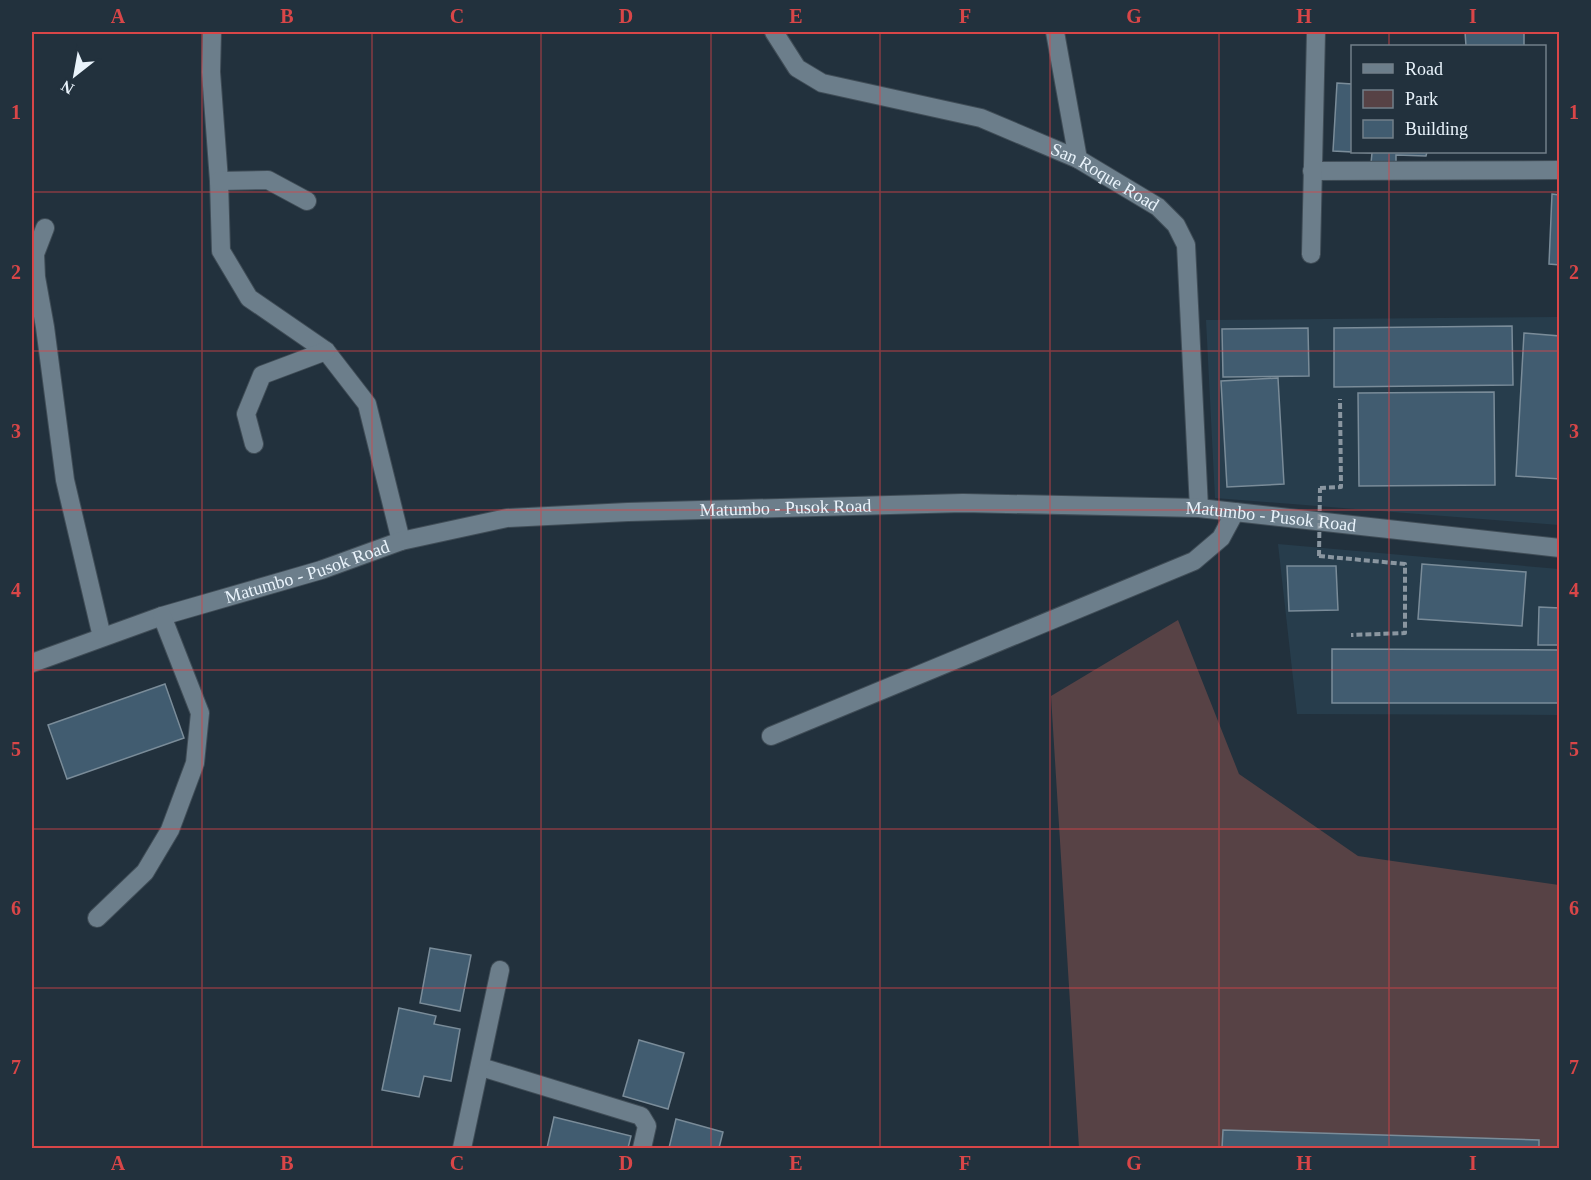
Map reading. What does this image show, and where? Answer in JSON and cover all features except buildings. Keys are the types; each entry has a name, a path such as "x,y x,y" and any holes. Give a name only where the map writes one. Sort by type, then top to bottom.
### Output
{"street":[{"path":"212,32 221,251 249,298 326,351 367,404 401,540"},
{"name":"San Roque Road","path":"774,32 797,68 822,83 981,118 1078,159 1158,207 1176,225 1186,245 1199,508"},
{"path":"1055,32 1078,159"},
{"path":"1311,254 1316,32"},
{"path":"1312,171 1560,170"},
{"path":"219,181 268,180 307,201"},
{"path":"45,228 35,254 50,381 65,480 102,637"},
{"path":"254,444 246,414 262,375 326,351"},
{"name":"Matumbo - Pusok Road","path":"32,663 162,616 321,570 401,540 507,518 628,512 963,503 1199,508 1560,548"},
{"path":"771,736 1194,561 1221,538 1235,512"},
{"path":"97,918 145,872 170,830 195,763 200,713 162,616"},
{"path":"462,1149 500,970"},
{"path":"481,1067 641,1116 647,1126 642,1149"}],"path":[{"path":"1340,399 1341,487 1320,488 1318,556 1405,564 1406,633 1350,635"}],"shaded area":[{"path":"1559,317 1559,525 1215,498 1206,320"},
{"path":"1278,544 1559,569 1559,715 1297,714"}],"green space":[{"path":"1178,620 1239,774 1358,856 1559,885 1559,1148 1079,1148 1051,696"}]}
